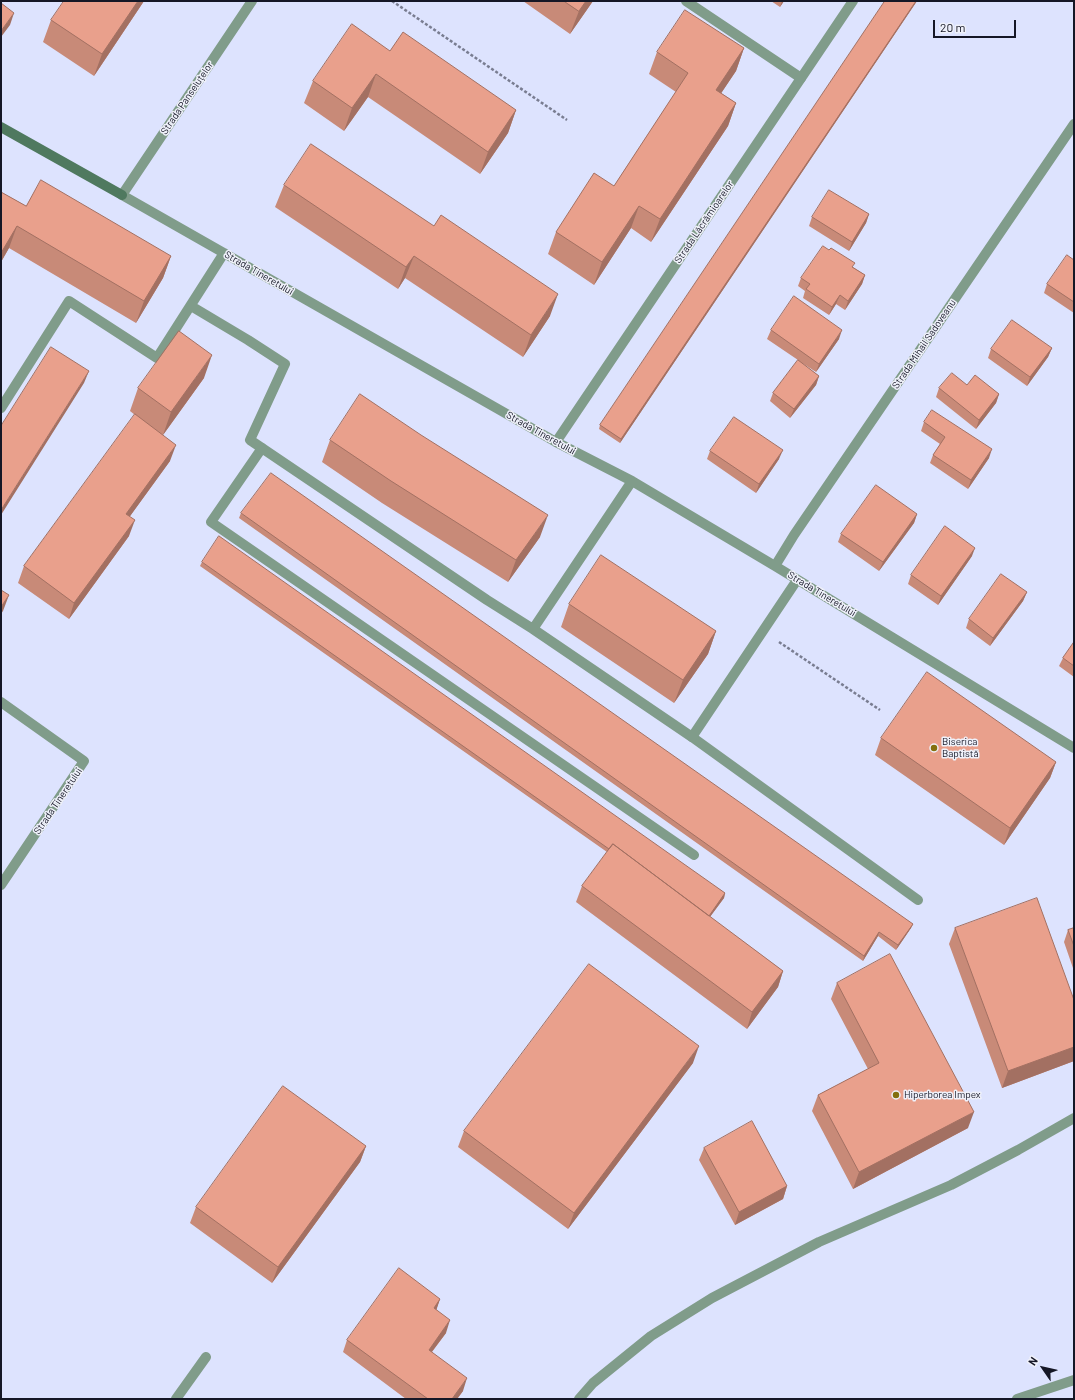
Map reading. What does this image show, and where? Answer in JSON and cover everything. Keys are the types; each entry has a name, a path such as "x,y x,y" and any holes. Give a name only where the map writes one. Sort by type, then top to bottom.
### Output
{"street":[{"name":"Strada Panseluțelor","path":"122,195 252,1"},
{"path":"686,1 801,78"},
{"name":"Strada Lăcrămioarelor","path":"556,442 853,1"},
{"name":"Strada Mihail Sadoveanu","path":"775,566 794,535 1074,124"},
{"name":"Strada Tineretului","path":"1,128 122,195 556,442 632,482 775,566 1074,748"},
{"path":"1,408 69,301 157,358 224,253"},
{"path":"191,306 248,340 284,364 250,440 692,737 918,900"},
{"path":"262,448 211,522 694,855"},
{"path":"533,629 632,482"},
{"path":"692,737 764,632 797,580"},
{"name":"Strada Tineretului","path":"1,702 84,761 1,885"},
{"path":"579,1399 593,1383 651,1336 712,1298 819,1242 951,1185 1018,1150 1074,1118"},
{"path":"176,1399 206,1357"},
{"path":"1017,1399 1074,1380"}],"path":[{"path":"392,1 567,120"},
{"path":"764,632 880,710"}],"building":[{"path":"64,1 138,1 102,54 51,20"},
{"path":"564,1 586,1 579,11"},
{"path":"885,1 916,1 621,439 600,425"},
{"path":"1,3 14,13 1,31"},
{"path":"685,10 744,48 716,90 736,103 660,219 639,206 602,262 556,232 594,173 614,186 688,73 657,52"},
{"path":"352,24 390,51 403,32 516,110 488,152 376,74 352,108 313,81"},
{"path":"311,144 434,226 441,215 558,294 531,335 414,256 406,267 284,185"},
{"path":"41,180 171,256 144,301 17,226 1,253 1,192 26,206"},
{"path":"829,190 869,214 852,242 812,217"},
{"path":"823,246 829,250 831,248 855,263 852,267 865,275 848,301 840,295 832,307 806,289 810,284 801,278"},
{"path":"1067,255 1074,260 1074,302 1047,284"},
{"path":"794,296 842,330 819,364 771,330"},
{"path":"1012,320 1052,348 1030,377 991,349"},
{"path":"179,331 212,355 171,412 138,388"},
{"path":"51,347 89,371 1,510 1,426"},
{"path":"798,360 819,376 794,409 773,393"},
{"path":"952,373 967,385 975,375 999,394 979,420 939,388"},
{"path":"360,394 421,435 548,515 516,560 391,481 330,440"},
{"path":"932,410 992,449 971,480 933,455 945,437 924,422"},
{"path":"135,414 176,445 126,514 135,520 74,603 24,566"},
{"path":"734,417 783,450 759,484 710,451"},
{"path":"271,473 913,924 898,945 879,932 864,956 241,513"},
{"path":"876,485 917,514 883,562 841,534"},
{"path":"945,526 975,548 941,596 911,575"},
{"path":"219,536 725,893 709,916 613,844 609,849 202,562"},
{"path":"601,555 716,631 683,680 569,604"},
{"path":"1001,574 1027,592 993,638 969,619"},
{"path":"1,590 9,595 1,607"},
{"path":"1074,642 1074,666 1063,658"},
{"path":"927,672 1056,762 1010,828 881,738"},
{"path":"613,844 783,971 752,1012 582,886"},
{"path":"1037,898 1074,1000 1074,1047 1008,1071 955,928"},
{"path":"1074,928 1074,946 1068,930"},
{"name":"Hiperborea Impex","path":"890,954 974,1112 859,1172 818,1095 879,1063 837,983"},
{"path":"589,964 699,1046 574,1213 464,1131"},
{"path":"283,1086 366,1146 278,1267 196,1207"},
{"path":"752,1121 787,1186 739,1212 704,1148"},
{"path":"399,1268 440,1299 434,1308 450,1320 429,1350 467,1378 452,1399 428,1399 347,1340"}],"place":[{"name":"Biserica Baptistă","path":"934,748"},
{"name":"Hiperborea Impex","path":"896,1095"}]}
